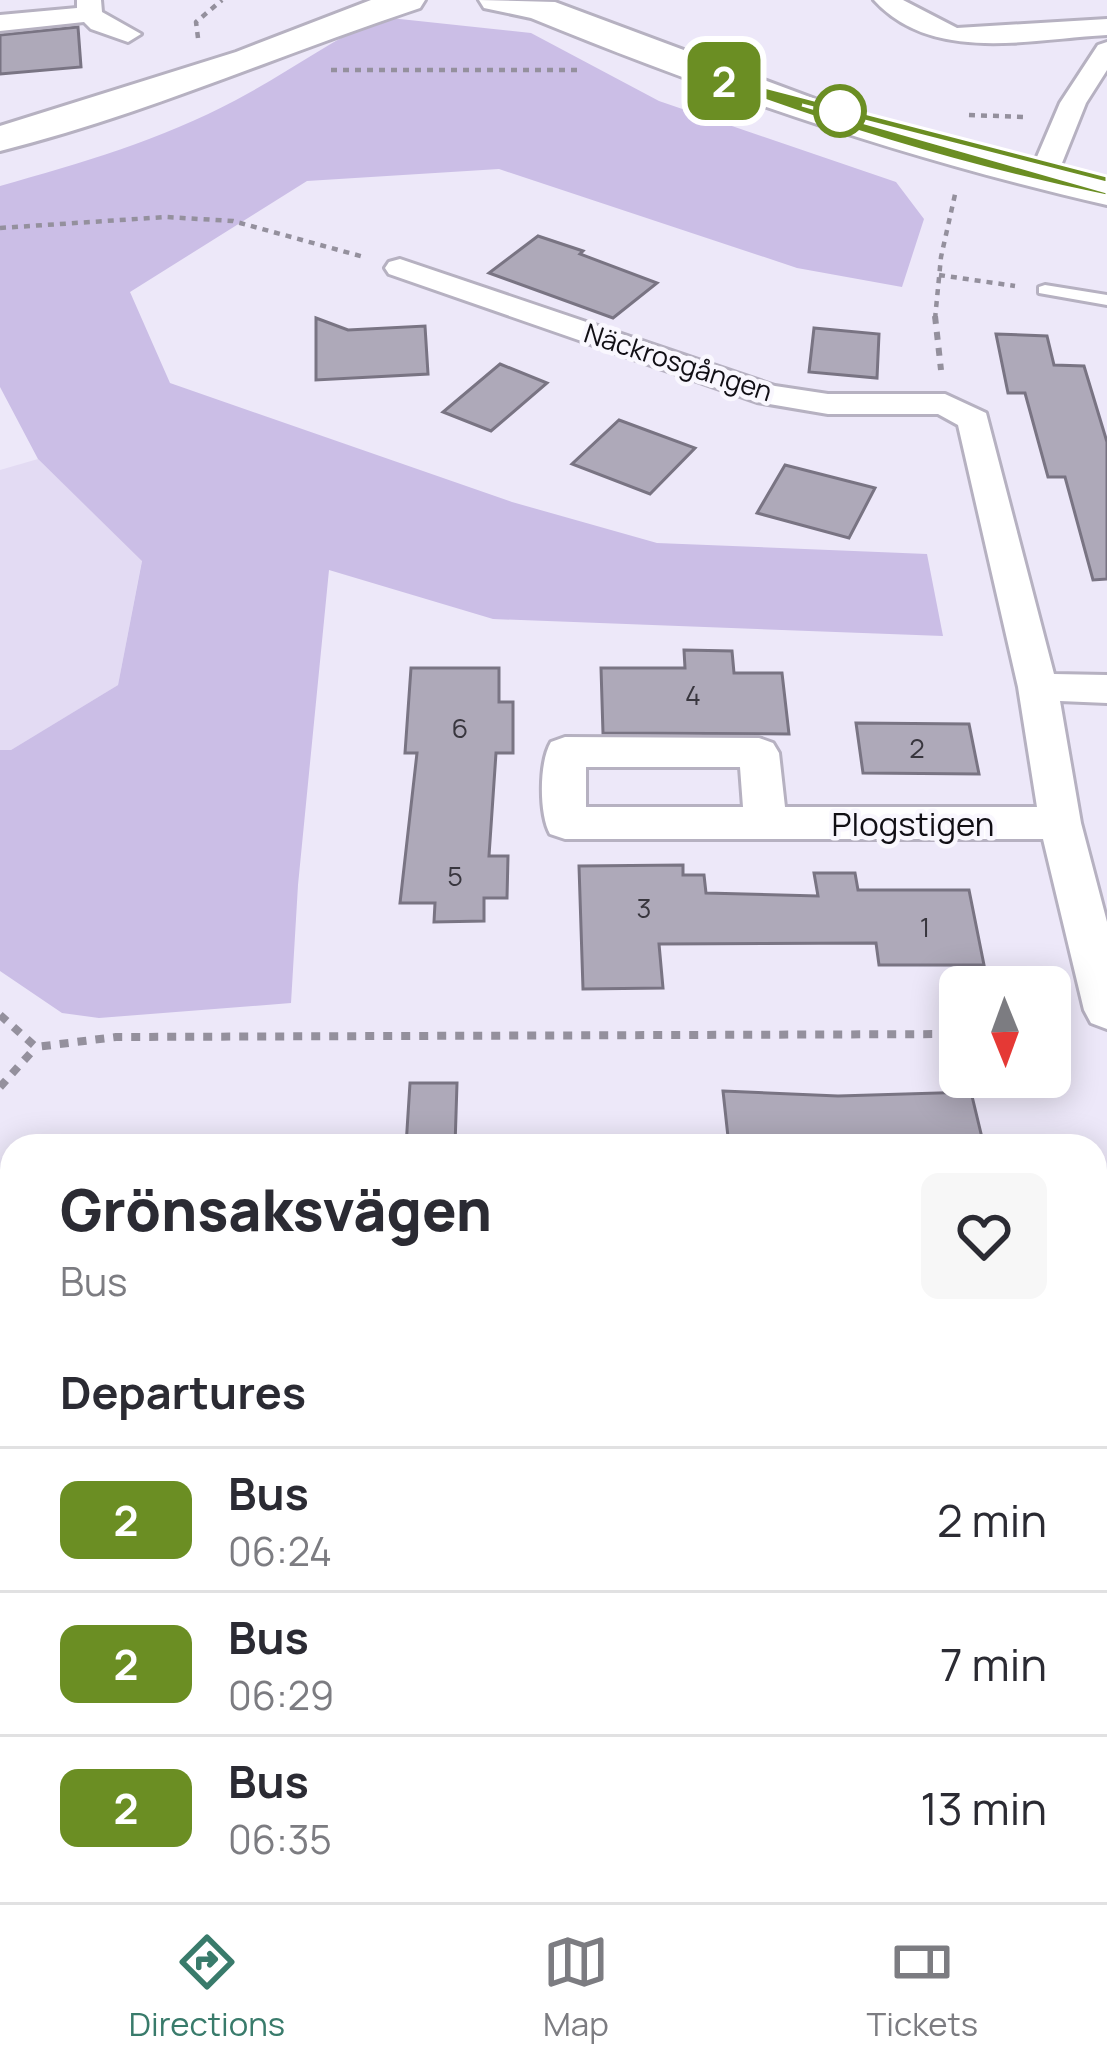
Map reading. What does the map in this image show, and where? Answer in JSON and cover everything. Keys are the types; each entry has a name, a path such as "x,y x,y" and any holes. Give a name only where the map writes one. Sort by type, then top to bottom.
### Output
{"street":[{"path":"143,93 366,0"},
{"path":"0,139 249,60 328,26 407,0"},
{"path":"497,0 533,5 810,113 1044,171 1107,192"},
{"path":"886,0 936,31 957,36 1107,27"},
{"path":"1080,0 1107,15"},
{"path":"0,23 89,7 100,24 128,34"},
{"path":"1044,171 1107,50"},
{"path":"1044,171 1107,179"},
{"name":"Näckrosgången","path":"400,268 769,394 828,404 945,404"},
{"path":"945,404 974,419 982,439 1038,687 1060,823 1107,1010"},
{"path":"1038,687 1107,688"},
{"name":"Plogstigen","path":"766,824 759,753 565,752 565,824 766,824 1060,823"}],"lane":[{"path":"1045,290 1107,300"}],"path":[{"path":"320,70 592,70"},
{"path":"962,116 1002,112 1064,125"},
{"path":"945,404 950,401 934,347 939,275 956,187"},
{"path":"0,228 166,217 233,221 400,268"},
{"path":"939,275 1045,290"},
{"path":"0,1015 36,1047"},
{"path":"0,1087 36,1047 116,1036 939,1034"}],"shaded area":[{"path":"381,17 531,33 659,101 896,182 924,219 902,287 797,268 499,169 307,181 130,292 170,383 512,502 657,543 927,554 943,636 493,619 329,570 291,1003 99,1018 62,1013 0,971 0,750 11,750 118,685 142,561 38,459 0,387 0,186 179,127"},
{"path":"38,459 142,560 118,685 11,750 0,750 0,470"}],"building":[{"path":"78,27 81,67 0,74 0,35"},
{"path":"538,236 657,283 613,318 489,273"},
{"path":"316,318 348,330 425,326 428,374 316,380"},
{"path":"814,328 879,334 877,378 809,372"},
{"path":"996,334 1047,336 1054,365 1084,366 1107,442 1107,579 1093,580 1065,477 1048,477 1025,393 1008,393"},
{"path":"500,364 547,383 491,431 443,412"},
{"path":"619,420 695,448 650,494 572,464"},
{"path":"785,465 875,488 849,538 757,513"},
{"path":"684,650 732,651 734,673 782,673 789,734 603,733 601,668 685,668"},
{"path":"411,668 499,668 499,702 513,702 513,753 496,753 489,856 508,856 507,898 484,898 484,921 434,922 435,903 400,903 417,753 405,753"},
{"path":"856,723 969,724 979,774 863,773"},
{"path":"683,865 683,875 704,875 706,893 818,896 814,873 855,873 858,890 969,890 984,965 879,965 876,943 659,944 663,988 583,989 579,866"},
{"path":"410,1083 457,1083 455,1134 407,1134"},
{"path":"723,1091 838,1096 939,1093 939,1098 972,1098 981,1134 728,1134"}],"bus line":[{"name":"2","path":"1107,179 722,80 810,113 1107,192"}]}
